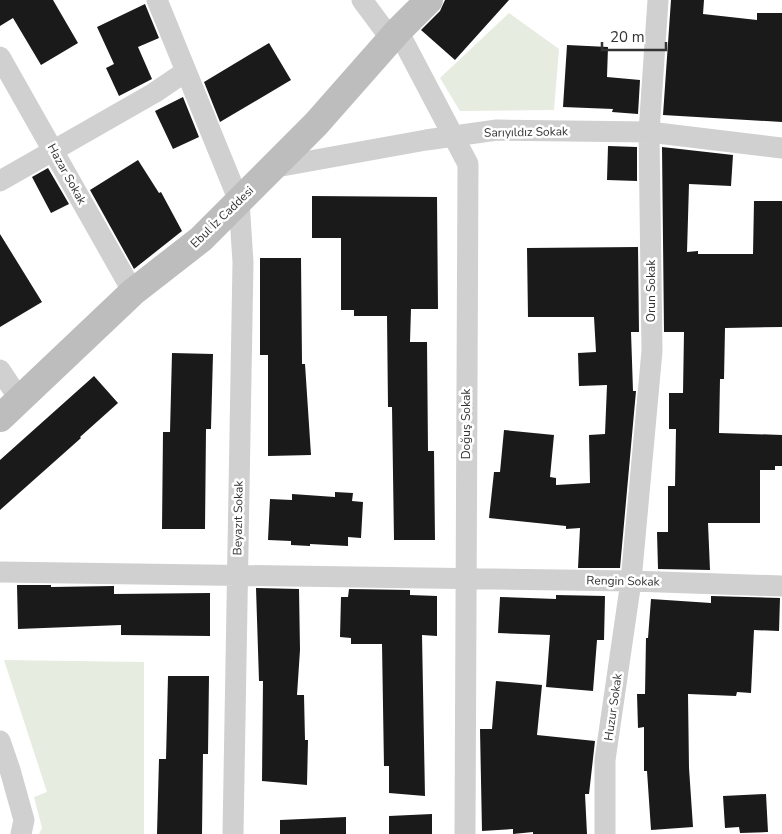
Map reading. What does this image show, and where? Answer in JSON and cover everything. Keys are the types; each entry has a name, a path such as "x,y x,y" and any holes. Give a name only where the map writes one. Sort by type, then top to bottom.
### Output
{"street":[{"name":"Beyazıt Sokak","path":"157,0 238,201 243,262 233,834"},
{"name":"Doğuş Sokak","path":"362,0 395,35 454,136 468,164 465,834"},
{"name":"Ebul İz Caddesi","path":"10,409 133,292 201,239 316,124 395,35 429,0"},
{"name":"Orun Sokak","path":"631,581 652,351 649,132 658,0"},
{"name":"Hazar Sokak","path":"0,57 133,292"},
{"path":"0,181 154,93 185,72"},
{"name":"Sarıyıldız Sokak","path":"271,168 497,130 649,132 782,148"},
{"path":"0,370 10,409"},
{"name":"Rengin Sokak","path":"0,572 631,581 782,586"},
{"name":"Huzur Sokak","path":"605,834 605,760 631,581"},
{"path":"0,741 24,820 21,834"}],"shaded area":[{"path":"509,13 559,49 554,110 460,111 440,78"},
{"path":"4,660 144,662 144,834 39,834 42,828 34,797 47,792"}],"building":[{"path":"0,0 53,0 78,43 41,65 13,18 0,26"},
{"path":"445,0 509,0 455,60 421,30 440,11"},
{"path":"671,0 704,0 703,14 757,20 757,13 782,13 782,122 663,115"},
{"path":"145,4 159,38 138,47 152,79 119,96 106,68 114,64 97,27"},
{"path":"269,43 291,80 220,122 204,82"},
{"path":"567,45 608,47 607,77 640,80 638,114 612,112 613,109 563,107"},
{"path":"183,97 199,137 173,149 155,111"},
{"path":"608,146 637,147 637,181 607,180"},
{"path":"662,147 733,155 731,186 689,184 687,252 698,251 698,254 753,254 754,201 782,201 782,327 725,328 724,379 720,379 719,433 782,435 782,466 775,466 775,470 760,470 760,523 708,523 710,570 658,569 657,532 668,532 668,486 675,486 676,429 669,429 669,393 683,393 684,332 664,332"},
{"path":"138,160 159,193 161,192 182,231 134,269 90,190"},
{"path":"48,168 69,204 51,213 32,177"},
{"path":"312,196 437,197 438,309 411,309 410,342 427,342 428,451 434,451 435,540 394,540 392,407 388,407 387,316 354,316 354,310 341,310 341,238 312,238"},
{"path":"0,234 42,302 0,327"},
{"path":"638,247 639,332 631,332 633,391 636,391 620,568 578,568 580,528 566,529 566,526 489,518 494,472 500,472 504,430 554,435 550,477 556,478 556,485 590,483 589,435 605,434 607,385 579,386 578,353 596,352 594,317 528,317 527,248"},
{"path":"260,258 301,258 302,364 305,364 311,455 268,456 268,355 260,355"},
{"path":"172,353 213,354 211,429 206,429 205,529 162,529 163,432 170,432"},
{"path":"94,376 118,403 0,510 0,460"},
{"path":"335,492 353,493 352,501 363,502 361,538 348,537 348,546 291,545 291,541 268,540 270,499 292,500 292,494 335,497"},
{"path":"17,585 51,585 51,587 114,586 114,594 210,593 210,636 121,635 121,625 18,629"},
{"path":"256,588 299,589 300,650 297,695 304,695 305,740 308,740 307,785 262,781 263,681 259,681"},
{"path":"349,589 410,590 410,595 437,596 437,636 422,635 425,796 389,793 389,766 384,766 382,644 351,644 351,638 340,637 341,597 348,597"},
{"path":"556,595 605,596 604,640 597,640 593,691 546,687 550,635 498,633 500,597 556,599"},
{"path":"711,596 780,598 779,631 754,630 751,693 737,692 736,696 688,694 689,768 693,827 651,830 647,771 644,771 644,727 638,728 637,694 645,694 646,638 648,638 651,599 711,603"},
{"path":"168,676 209,676 208,754 203,754 202,834 157,834 159,759 166,759"},
{"path":"496,681 542,685 537,735 595,741 589,794 585,794 587,834 533,834 533,832 513,834 513,829 482,831 480,729 492,729"},
{"path":"766,794 768,832 740,833 739,827 725,828 723,796"},
{"path":"432,814 432,834 389,834 389,816"},
{"path":"346,817 346,834 280,834 280,820"}]}
